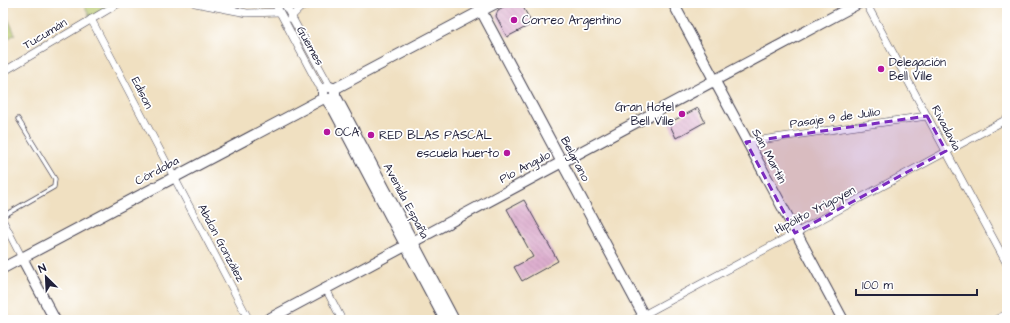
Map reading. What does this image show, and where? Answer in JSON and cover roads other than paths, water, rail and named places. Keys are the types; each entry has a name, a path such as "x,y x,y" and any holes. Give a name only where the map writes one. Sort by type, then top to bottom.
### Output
{"street":[{"name":"Tucumán","path":"3,72 119,3"},
{"path":"195,3 247,13 279,12"},
{"name":"Güemes","path":"275,3 318,84 328,93"},
{"name":"Güemes","path":"284,3 328,93"},
{"path":"289,15 312,3"},
{"name":"Córdoba","path":"3,263 21,255 171,174 328,93 479,7 496,3"},
{"name":"San Martín","path":"673,3 716,80 746,142 843,320"},
{"name":"Pío Angulo","path":"267,320 859,3"},
{"name":"Rivadavia","path":"866,3 1007,264"},
{"name":"Belgrano","path":"479,7 645,317"},
{"name":"Edison","path":"91,19 171,174"},
{"name":"Avenida España","path":"328,93 409,244 454,320"},
{"name":"Pasaje 9 de Julio","path":"746,142 927,116"},
{"name":"Hipólito Yrigoyen","path":"634,320 645,317 795,233 1007,119"},
{"name":"Abdon González","path":"171,174 249,320"},
{"path":"3,221 55,320"},
{"name":"Avenida España","path":"409,244 445,320"},
{"name":"Córdoba","path":"3,268 21,255"},
{"path":"326,289 342,320"},
{"path":"995,320 1007,314"}],"lane":[{"path":"3,216 54,187 55,185 55,178 18,119"}],"place":[{"name":"Correo Argentino","path":"514,20"},
{"name":"Delegación Bell Ville","path":"881,69"},
{"name":"Gran Hotel Bell Ville","path":"682,114"},
{"name":"OCA","path":"327,132"},
{"name":"RED BLAS PASCAL","path":"371,135"},
{"name":"escuela huerto","path":"507,153"}]}
